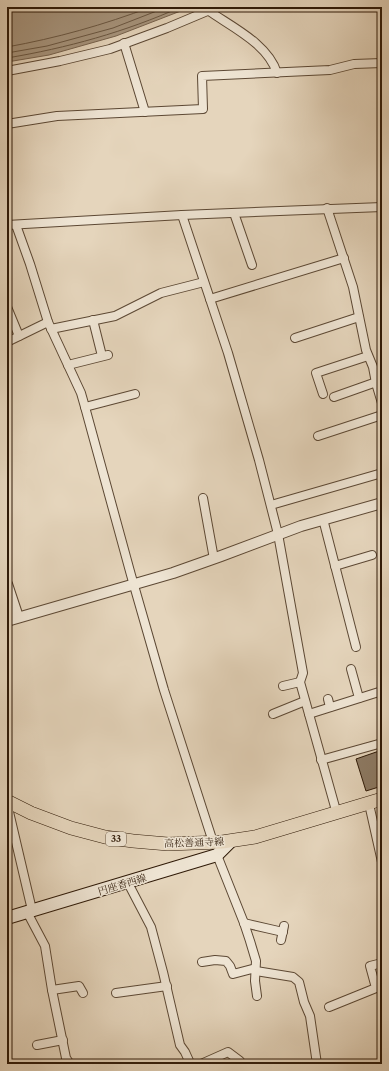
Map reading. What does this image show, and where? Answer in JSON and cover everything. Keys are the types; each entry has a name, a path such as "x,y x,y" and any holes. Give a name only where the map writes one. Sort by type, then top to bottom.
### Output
{"main road":[{"name":"高松善通寺線","path":"8,802 31,813 71,828 105,837 168,844 231,841 255,837 382,800"},
{"name":"円座香西線","path":"7,918 128,883 217,855 231,841"}],"street":[{"path":"7,72 102,51 167,28 217,7"},
{"path":"209,11 262,47 274,63 277,73"},
{"path":"124,43 146,112"},
{"path":"7,124 57,116 203,109 202,76 330,70 354,64 382,62"},
{"path":"7,225 327,208 382,207"},
{"path":"327,208 353,287 366,350 379,382 382,403"},
{"path":"234,213 252,265"},
{"path":"182,215 228,353 271,506 278,534 303,673 300,682 337,814"},
{"path":"16,225 50,325 85,406 164,690 212,842"},
{"path":"210,299 344,258"},
{"path":"7,342 50,325 115,316 161,293 204,282"},
{"path":"7,307 19,336"},
{"path":"295,338 359,317"},
{"path":"68,365 105,355 92,320"},
{"path":"323,394 316,372 368,356"},
{"path":"334,397 379,382"},
{"path":"85,406 135,394"},
{"path":"318,436 382,415"},
{"path":"271,506 382,473"},
{"path":"203,498 214,559"},
{"path":"7,620 134,584 214,559 278,534 324,519 382,503"},
{"path":"324,519 356,647"},
{"path":"336,566 372,555"},
{"path":"7,584 18,617"},
{"path":"350,670 359,698"},
{"path":"283,686 300,682"},
{"path":"309,714 329,703 359,698 382,691"},
{"path":"273,714 305,701"},
{"path":"321,760 382,743"},
{"path":"8,802 29,911 45,946 52,990 66,1058 70,1064"},
{"path":"369,804 382,862"},
{"path":"217,855 244,923 256,961 255,981 257,996"},
{"path":"128,883 151,927 180,1045 190,1064 186,1064"},
{"path":"244,923 283,933"},
{"path":"202,962 215,960 226,961 230,966 232,974 252,969 256,972 293,977 299,982 304,1002 310,1016 318,1064"},
{"path":"329,1006 376,988 370,966 382,963"},
{"path":"52,990 78,986 83,993"},
{"path":"116,993 166,986"},
{"path":"37,1045 63,1040"},
{"path":"201,1064 228,1052 240,1061"}],"water":[{"path":"7,7 191,7 116,36 49,55 7,62"}],"building":[{"path":"382,750 382,786 366,791 356,759"}]}
